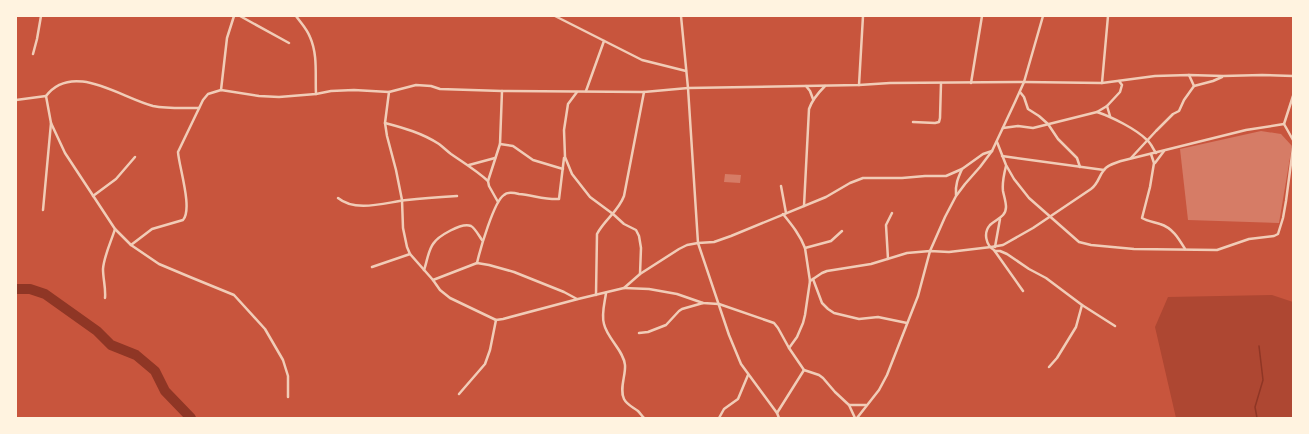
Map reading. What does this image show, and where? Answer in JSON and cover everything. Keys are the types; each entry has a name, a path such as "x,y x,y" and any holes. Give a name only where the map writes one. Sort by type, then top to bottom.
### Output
{"street":[{"path":"32,54 37,39 41,16"},
{"path":"221,90 227,38 234,16"},
{"path":"240,16 289,43"},
{"path":"296,16 310,36 313,44 316,67 316,94"},
{"path":"555,16 642,60 686,71"},
{"path":"681,16 688,88 698,243 729,335 741,364 748,376 777,413 779,418"},
{"path":"859,85 863,16"},
{"path":"971,83 982,16"},
{"path":"389,92 385,123 402,200 403,228 407,247 410,254 440,290 450,298 496,320 624,288 649,289 678,294 704,303 719,304 774,323 804,370 819,375 823,378 849,405 856,418 879,390 887,375 918,296 930,251 956,196 980,168 992,151 1020,92 1043,16"},
{"path":"1102,83 1108,16"},
{"path":"586,90 604,41"},
{"path":"1189,75 1194,86"},
{"path":"131,245 152,229 183,220 186,216 188,208 178,152 203,100 208,94 221,90 259,96 279,97 316,94 331,91 354,90 389,92 416,85 430,86 440,89 502,91 586,90 644,92 688,88 859,85 890,83 1102,83 1155,76 1189,75 1293,76"},
{"path":"1130,158 1174,114 1179,111 1184,100 1194,86 1213,81 1223,76"},
{"path":"16,100 46,96 50,91 59,85 70,81 80,81 91,82 129,98 153,106 199,108"},
{"path":"1003,128 1018,126 1033,128 1097,112 1107,106 1122,88 1122,85 1118,81"},
{"path":"913,122 939,122 941,83"},
{"path":"804,206 809,109 813,99 826,85"},
{"path":"805,86 810,91 813,99"},
{"path":"498,202 489,186 488,181 500,144 502,91"},
{"path":"477,263 482,240 498,202 503,195 518,194 559,199 565,157 564,130 568,104 578,91"},
{"path":"596,295 597,234 600,228 621,205 624,196 644,92"},
{"path":"1020,92 1024,97 1028,109 1048,124 1058,138 1077,158 1080,167"},
{"path":"16,95 21,99"},
{"path":"46,96 51,123 64,153 115,229 131,245 159,264 234,295 265,329 283,360 288,376 288,397"},
{"path":"1293,96 1284,124 1293,140"},
{"path":"1107,106 1110,117"},
{"path":"1097,112 1110,117 1148,140 1156,153"},
{"path":"43,210 51,123"},
{"path":"385,123 408,128 426,136 440,144 449,153 478,171 488,181"},
{"path":"995,249 1007,243 1097,185 1104,170 1109,166 1130,158 1165,151 1246,130 1284,124"},
{"path":"996,142 1006,165 1029,198 1079,242 1092,246 1134,249 1217,250 1249,239 1274,236 1278,234 1284,212 1293,148"},
{"path":"500,144 513,146 533,160 563,169"},
{"path":"624,288 640,274 678,248 698,243 714,242 826,197 850,182 863,178 946,176 962,169 983,154 992,151"},
{"path":"1154,163 1165,151"},
{"path":"1151,154 1154,163 1150,187 1142,218 1163,225 1173,232 1178,237 1185,250"},
{"path":"1002,156 1104,170"},
{"path":"93,196 116,179 135,157"},
{"path":"565,157 572,174 590,197 624,224 636,230 639,236 641,263 640,274"},
{"path":"468,165 495,158"},
{"path":"991,247 987,239 987,232 991,225 1000,219 1005,212 1006,207 1003,189 1006,165"},
{"path":"956,196 956,182 962,169"},
{"path":"781,186 785,214 805,248 810,281 803,323 797,337 789,348"},
{"path":"338,198 345,204 365,206 402,200 457,196"},
{"path":"888,259 886,224 892,213"},
{"path":"1000,219 995,249 1023,291"},
{"path":"424,270 434,242 453,229 468,225 473,227 482,240"},
{"path":"105,298 106,290 103,272 104,264 115,229"},
{"path":"805,248 831,241 842,231"},
{"path":"810,281 827,271 870,264 907,254 930,251 949,252 991,247 1007,254 1029,269 1046,278 1082,305 1115,326"},
{"path":"372,267 410,254"},
{"path":"433,280 477,263 514,272 578,299"},
{"path":"813,279 822,303 834,312 860,319 878,317 907,323"},
{"path":"606,293 603,323 608,335 620,353 625,364 622,393 623,399 644,418"},
{"path":"639,333 648,332 666,325 682,309 704,303"},
{"path":"1049,367 1057,358 1076,327 1082,305"},
{"path":"459,394 485,364 490,350 496,320"},
{"path":"777,413 804,370"},
{"path":"719,418 724,409 738,399 748,376"},
{"path":"849,405 866,405"}],"shaded area":[{"path":"1272,295 1293,302 1293,418 1176,418 1155,327 1168,297"}],"building":[{"path":"1261,131 1281,134 1292,146 1279,223 1188,220 1180,149"},
{"path":"725,174 741,175 740,183 724,182"}],"waterway":[{"path":"16,289 30,289 45,294 97,331 111,345 136,355 155,371 165,391 191,418"},
{"path":"1257,418 1255,407 1263,380 1259,346"}]}
